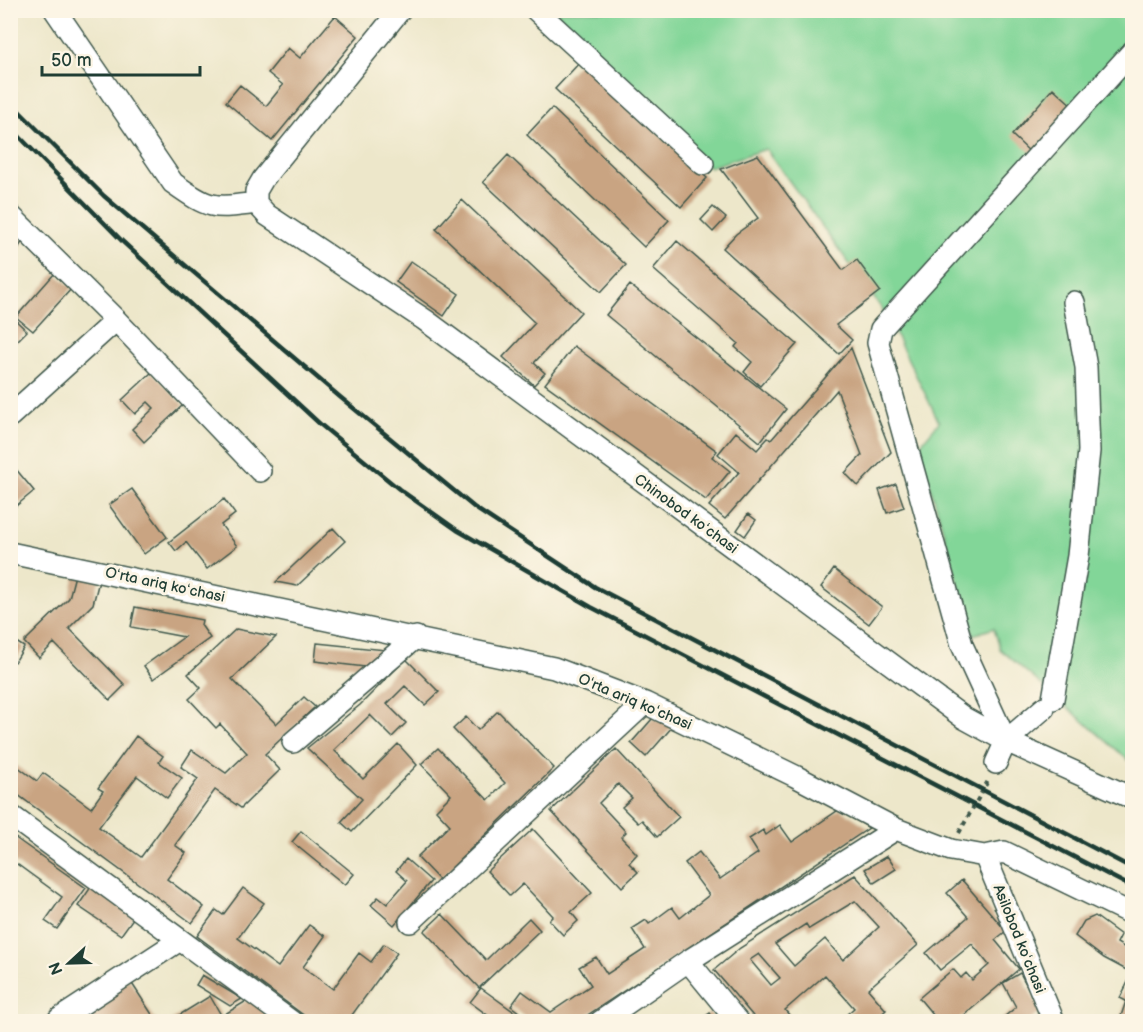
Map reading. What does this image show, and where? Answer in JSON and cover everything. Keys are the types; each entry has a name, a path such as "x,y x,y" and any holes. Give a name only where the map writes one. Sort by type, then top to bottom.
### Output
{"street":[{"path":"55,10 173,183 197,200 218,208 256,203 256,192 263,178 400,10"},
{"path":"536,10 703,164"},
{"path":"1006,741 963,645 878,343 880,329 1132,52"},
{"name":"Chinobod koʻchasi","path":"256,203 267,215 425,320 964,718 1006,741 1132,798"},
{"path":"10,215 116,320 260,471"},
{"path":"996,763 1006,741 1049,704 1078,556 1089,451 1086,367 1074,302"},
{"path":"10,416 116,320"},
{"name":"Oʻrta ariq koʻchasi","path":"10,553 554,668 645,703 795,776 896,830"},
{"path":"292,742 416,637"},
{"path":"410,922 645,703"},
{"path":"14,823 292,1022"},
{"path":"600,1022 688,961 896,830 951,850 985,856 1004,852 1132,914"},
{"name":"Asilobod koʻchasi","path":"985,856 1052,1021"},
{"path":"61,1022 59,1019 180,940"},
{"path":"688,961 738,1022"}],"path":[{"path":"951,850 996,763"}],"green space":[{"path":"555,11 1132,11 1132,763 1000,649 994,628 973,635 919,446 939,422 885,313 766,149 710,167"}],"building":[{"path":"335,16 358,36 272,141 226,102 240,85 266,106 283,85 268,73 288,48 300,58"},
{"path":"581,61 707,178 681,207 555,89"},
{"path":"1053,88 1074,107 1032,154 1012,135"},
{"path":"552,108 669,220 644,247 527,135"},
{"path":"508,155 626,265 601,292 483,182"},
{"path":"758,155 843,270 857,260 880,291 836,325 852,340 839,354 723,248 736,234 758,218 721,169"},
{"path":"462,200 581,312 534,363 545,373 534,385 503,357 535,323 436,229"},
{"path":"713,207 726,218 713,232 701,220"},
{"path":"10,226 26,236 10,261"},
{"path":"677,241 797,344 760,386 744,372 752,362 735,347 738,343 653,269"},
{"path":"411,261 459,294 444,316 396,282"},
{"path":"55,273 72,288 33,331 16,317"},
{"path":"630,285 786,409 760,442 606,315"},
{"path":"10,315 27,331 10,348"},
{"path":"574,346 717,451 712,457 730,471 706,500 545,384"},
{"path":"851,348 891,452 858,486 845,473 862,455 837,390 725,519 709,506 739,472 718,454 736,432 757,450 768,438 771,440"},
{"path":"152,372 183,405 144,442 132,429 154,408 148,402 135,414 122,400"},
{"path":"10,462 34,491 10,511"},
{"path":"896,484 904,507 887,513 879,490"},
{"path":"132,489 167,537 144,554 109,505"},
{"path":"224,499 235,514 221,525 237,546 207,569 186,542 176,551 169,542"},
{"path":"748,514 756,520 745,536 737,530"},
{"path":"333,528 345,541 297,586 276,582"},
{"path":"834,569 882,607 869,624 821,587"},
{"path":"75,575 99,581 93,604 69,628 125,685 110,700 54,643 39,658 24,642 69,598"},
{"path":"135,607 202,620 201,625 210,638 153,679 144,666 184,637 131,627"},
{"path":"236,629 276,637 232,679 276,724 304,697 315,707 265,754 280,770 241,808 215,790 175,845 186,853 167,879 204,907 192,923 10,789 10,761 37,781 43,773 91,808 103,791 98,788 136,736 163,756 159,762 182,778 167,798 137,776 99,827 141,857 198,779 181,767 192,750 226,773 247,753 220,724 216,728 189,699 201,688 188,674"},
{"path":"10,638 24,647 15,662 10,659"},
{"path":"317,643 386,650 365,667 315,661"},
{"path":"406,659 439,692 425,705 405,686 387,704 406,723 392,737 370,715 334,750 363,779 398,744 417,765 352,832 341,822 362,799 307,748 360,705"},
{"path":"498,711 554,768 439,880 417,857 450,825 436,810 451,795 421,764 438,748 488,800 505,783 453,729 466,717 478,730"},
{"path":"653,718 673,726 646,757 631,743"},
{"path":"616,749 679,817 657,837 642,820 638,823 622,807 632,798 618,784 599,803 626,832 621,837 637,854 629,863 638,872 622,887 551,811"},
{"path":"840,809 869,828 577,1022 532,1022 511,1006 522,991 551,1012 591,985 579,967 596,957 607,974 645,949 632,929 646,920 649,924 672,907 680,918 709,895 685,863 699,852 720,879 758,853 749,839 763,830 766,835 780,825 792,842"},
{"path":"533,829 592,893 571,912 578,921 563,935 549,920 553,916 523,884 510,896 487,871"},
{"path":"301,831 354,874 345,885 292,842"},
{"path":"14,837 86,888 57,929 45,921 62,897 14,862 10,867 10,842"},
{"path":"887,856 896,869 874,883 865,869"},
{"path":"406,859 431,881 394,925 371,905 378,897 387,904 407,881 396,871"},
{"path":"855,875 918,945 868,989 886,1010 873,1022 838,1022 854,1008 825,975 785,1010 795,1022 758,1022 714,970 740,948","holes":["855,901 879,927 843,960 825,939 794,966 775,944 806,924 809,929","759,954 780,978 771,985 750,960"]},
{"path":"962,880 1006,931 995,940 1019,969 956,1022 939,1022 919,998 953,969 961,978 966,973 972,980 989,965 972,944 940,970 926,953 968,917 947,893"},
{"path":"91,887 134,917 121,935 78,906"},
{"path":"243,888 264,903 238,938 278,967 309,925 325,936 303,967 333,989 359,953 371,962 384,944 397,953 349,1019 353,1022 313,1022 197,936 216,910 223,915"},
{"path":"442,914 486,960 529,918 540,930 479,988 424,931"},
{"path":"1095,916 1121,935 1117,943 1132,952 1132,973 1104,958 1075,936 1084,921"},
{"path":"1020,973 1041,1012 1028,1022 998,1022 1016,1007 1003,983"},
{"path":"1132,974 1132,1022 1119,1022 1126,1001 1120,998"},
{"path":"202,975 242,999 230,1006 196,985"},
{"path":"129,979 157,1022 82,1022 76,1013"},
{"path":"481,988 517,1014 511,1022 497,1022 470,1002"},
{"path":"210,996 225,1022 168,1022"},
{"path":"253,997 281,1022 230,1022 225,1014"},
{"path":"710,1013 716,1022 697,1022"}],"railway":[{"path":"10,102 104,196 340,397 475,508 595,587 1132,868"},
{"path":"10,127 123,242 321,425 399,489 457,530 591,607 1132,887"}]}
